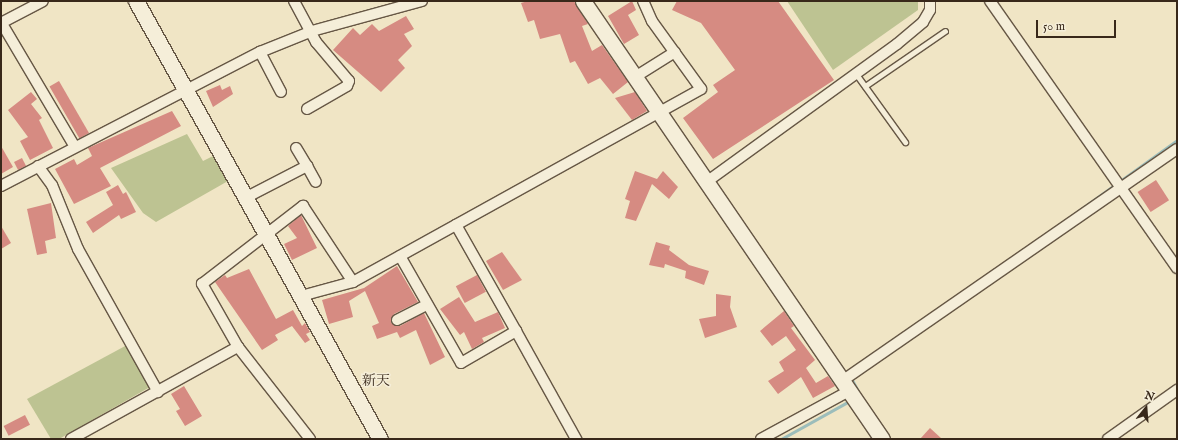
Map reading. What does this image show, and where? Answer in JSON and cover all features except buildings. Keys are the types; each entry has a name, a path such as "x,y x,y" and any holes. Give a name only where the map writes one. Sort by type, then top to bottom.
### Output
{"street":[{"path":"43,1 1,23 3,35 75,147"},
{"path":"136,1 188,89 300,296 380,439"},
{"path":"294,1 312,31 316,42 349,81 347,86 307,109"},
{"path":"1,186 260,52 312,31 422,1"},
{"path":"583,1 882,439"},
{"path":"300,296 354,282 659,114 701,88 652,21 643,1"},
{"path":"706,183 856,74 923,22 930,10 930,1"},
{"path":"990,1 1177,268"},
{"path":"260,52 281,92"},
{"path":"635,77 675,52"},
{"path":"296,148 316,182"},
{"path":"765,438 846,386 1120,188 1177,149"},
{"path":"38,166 52,185 78,249 158,392"},
{"path":"247,198 307,166"},
{"path":"310,439 238,347 202,284 265,232 303,206 354,282"},
{"path":"456,225 576,439"},
{"path":"400,256 426,305 461,363 516,331"},
{"path":"397,320 426,305"},
{"path":"71,439 238,347"},
{"path":"1108,439 1177,390"}],"lane":[{"path":"865,86 945,31"},
{"path":"856,74 905,142"}],"green space":[{"path":"787,1 918,1 918,10 833,70"},
{"path":"187,134 203,161 213,156 228,181 156,222 143,213 111,168"},
{"path":"127,345 150,387 59,439 51,439 27,399"}],"waterway":[{"path":"1042,237 1177,140"},
{"path":"851,378 858,391"},
{"path":"781,439 851,400"}],"district":[{"name":"新天","path":"376,381"}]}
